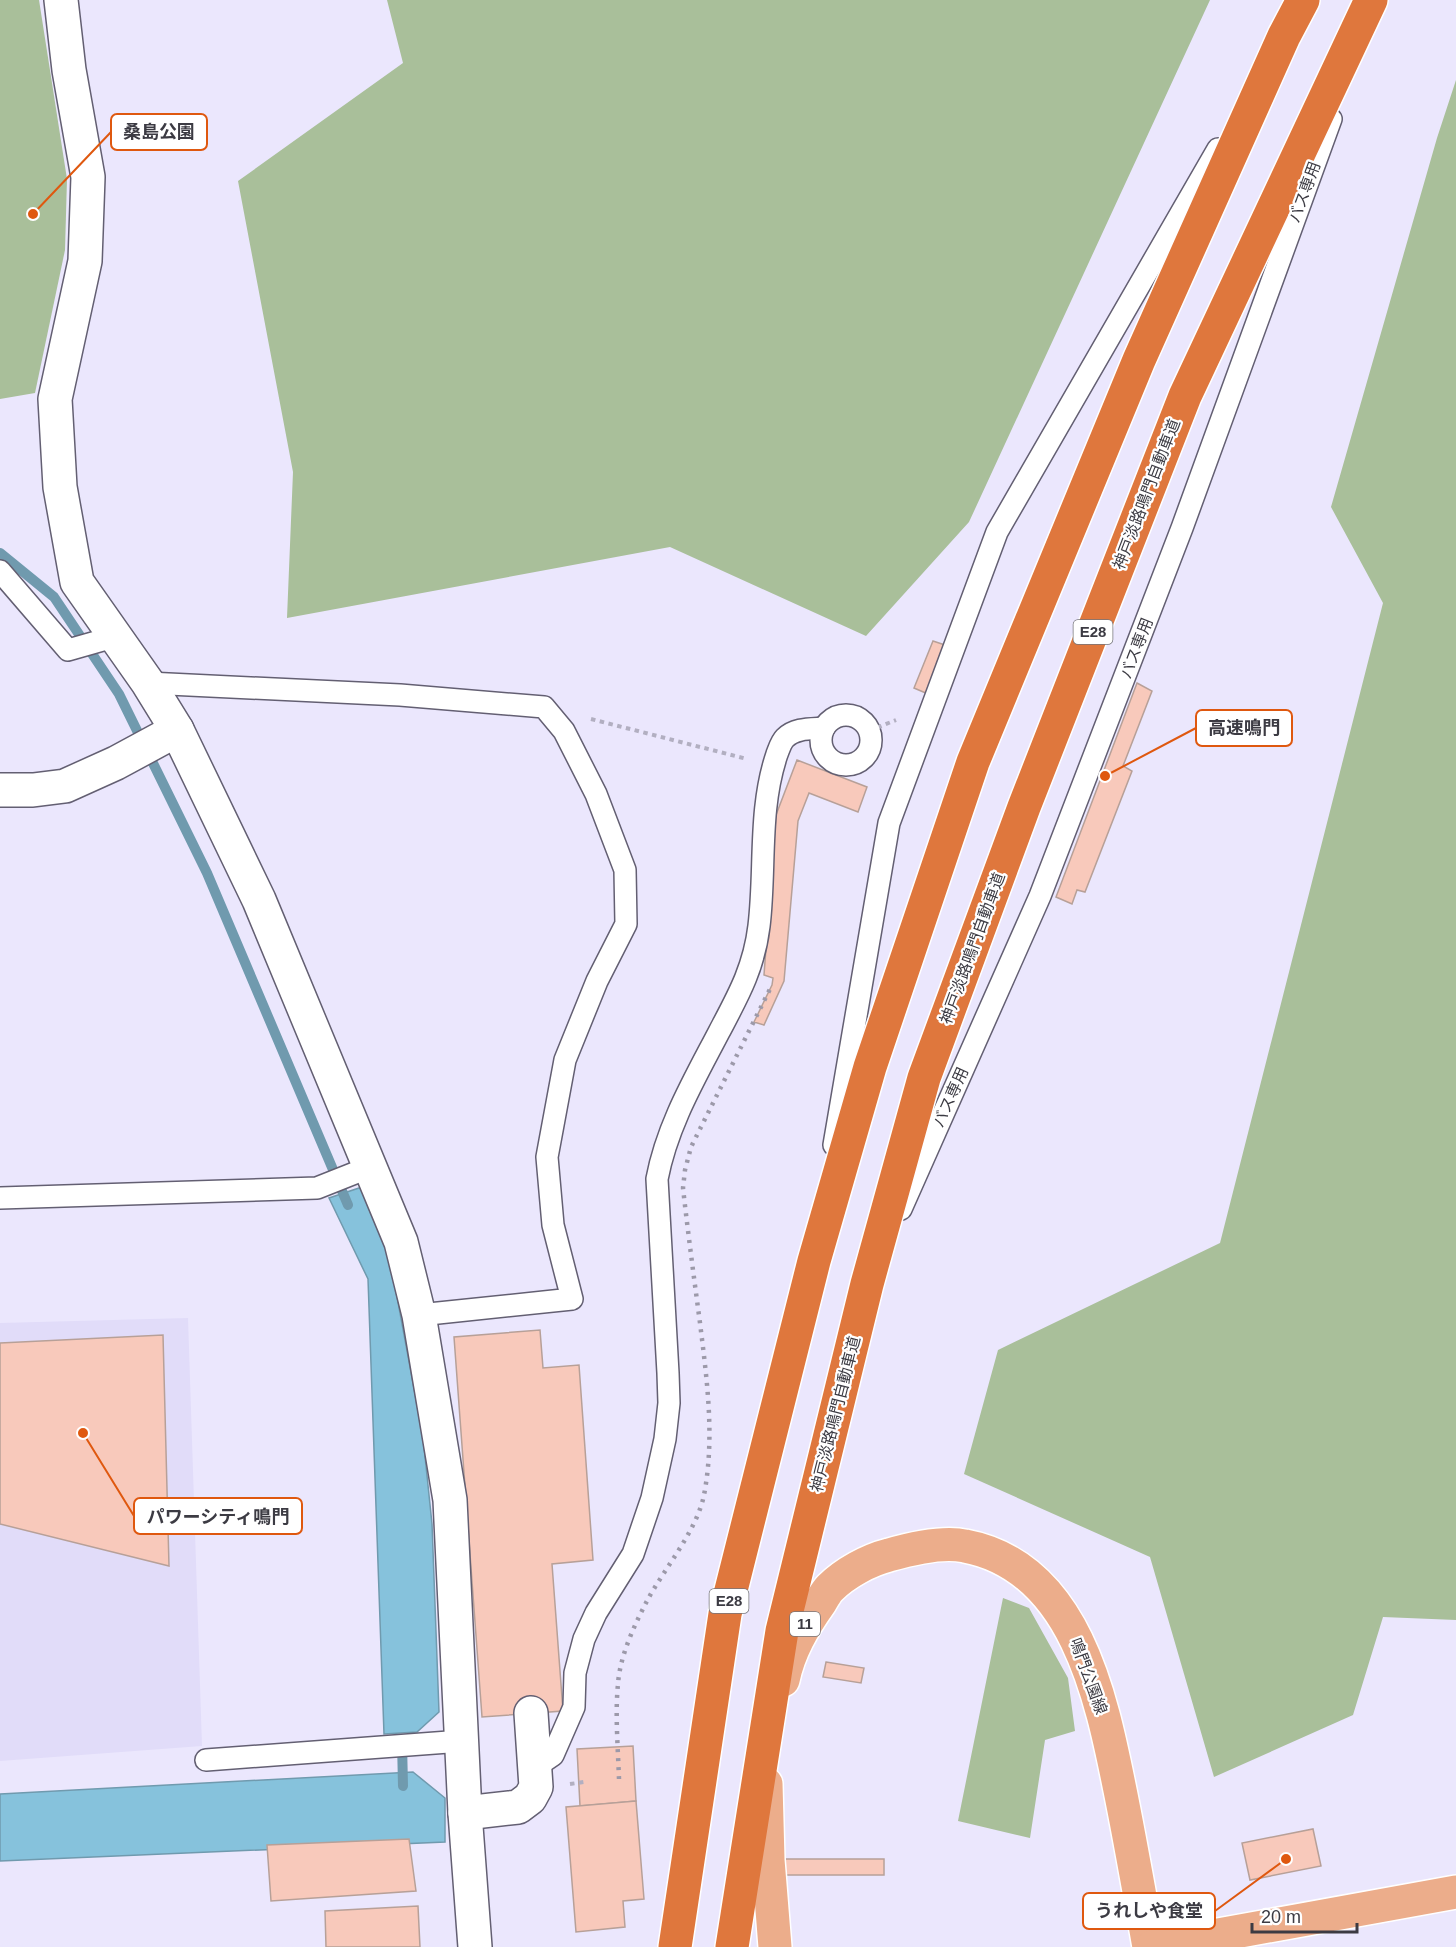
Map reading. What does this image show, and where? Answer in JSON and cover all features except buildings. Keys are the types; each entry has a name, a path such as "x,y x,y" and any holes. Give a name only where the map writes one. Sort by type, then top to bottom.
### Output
{"highway":[{"name":"E28","path":"675,1947 725,1614 814,1261 870,1067 973,762 1139,360 1302,0"},
{"name":"神戸淡路鳴門自動車道","path":"732,1947 782,1631 867,1284 924,1078 1024,807 1185,396 1373,0"}],"main road":[{"name":"鳴門公園線","path":"775,1947 768,1860 765,1765 787,1660 805,1624 830,1588 870,1560 916,1547 963,1545 1001,1557 1040,1585 1071,1629 1093,1677 1108,1729 1150,1947"},
{"path":"1150,1947 1456,1892"}],"street":[{"path":"61,0 69,70 88,177 85,261 55,399 60,487 78,582 117,636 177,730 259,900 401,1242 419,1315 450,1500 465,1813 475,1947"},
{"path":"0,790 33,790 65,786 116,763 177,730"},
{"path":"465,1813 518,1807 530,1798 536,1787 531,1713"}],"lane":[{"name":"バス専用","path":"867,1284 1040,896 1182,528 1373,0"},
{"path":"814,1261 889,823 998,532 1284,36"},
{"path":"0,571 68,650 117,636"},
{"path":"148,683 400,695 544,707 564,731 596,794 625,870 626,924 597,981 565,1060 547,1157 553,1226 572,1299 419,1315"},
{"path":"843,715 859,718 869,731 870,747 861,760 845,765 836,764 824,753 821,744 824,728 828,722 843,715"},
{"path":"534,1768 553,1755 574,1707 575,1673 584,1639 601,1605 633,1554 652,1498 665,1439 669,1403 657,1179 663,1150 675,1119 747,979 759,925 764,812 773,766 783,739 802,729 824,728"},
{"path":"0,1198 317,1188 370,1167"},
{"path":"206,1760 462,1741"}],"path":[{"path":"544,707 773,766"},
{"path":"869,731 906,717"}],"shaded area":[{"path":"188,1318 202,1746 0,1761 0,1323"}],"green space":[{"path":"0,0 39,0 67,179 65,250 35,393 0,399"},
{"path":"387,0 1210,0 969,522 866,636 670,547 287,618 293,472 238,181 403,63"},
{"path":"1456,80 1456,1620 1383,1617 1353,1715 1214,1777 1150,1557 964,1474 998,1350 1220,1243 1383,603 1331,507 1437,138"},
{"path":"1003,1598 1029,1608 1068,1678 1075,1731 1045,1740 1030,1838 958,1821"}],"water":[{"path":"362,1187 390,1259 423,1437 432,1524 439,1712 417,1732 384,1734 368,1279 329,1198"},
{"path":"413,1772 445,1798 445,1842 0,1861 0,1794"}],"waterway":[{"path":"0,553 54,597 119,694 207,873 348,1205"},
{"path":"402,1742 403,1786"}],"railway":[{"path":"619,1779 618,1684 625,1651 648,1599 695,1522 704,1495 707,1474 709,1452 707,1387 683,1188 685,1170 691,1147 772,985"}],"place":[{"name":"桑島公園","path":"33,214"},
{"name":"高速鳴門","path":"1105,776"},
{"name":"パワーシティ鳴門","path":"83,1433"},
{"name":"うれしや食堂","path":"1286,1859"}]}
